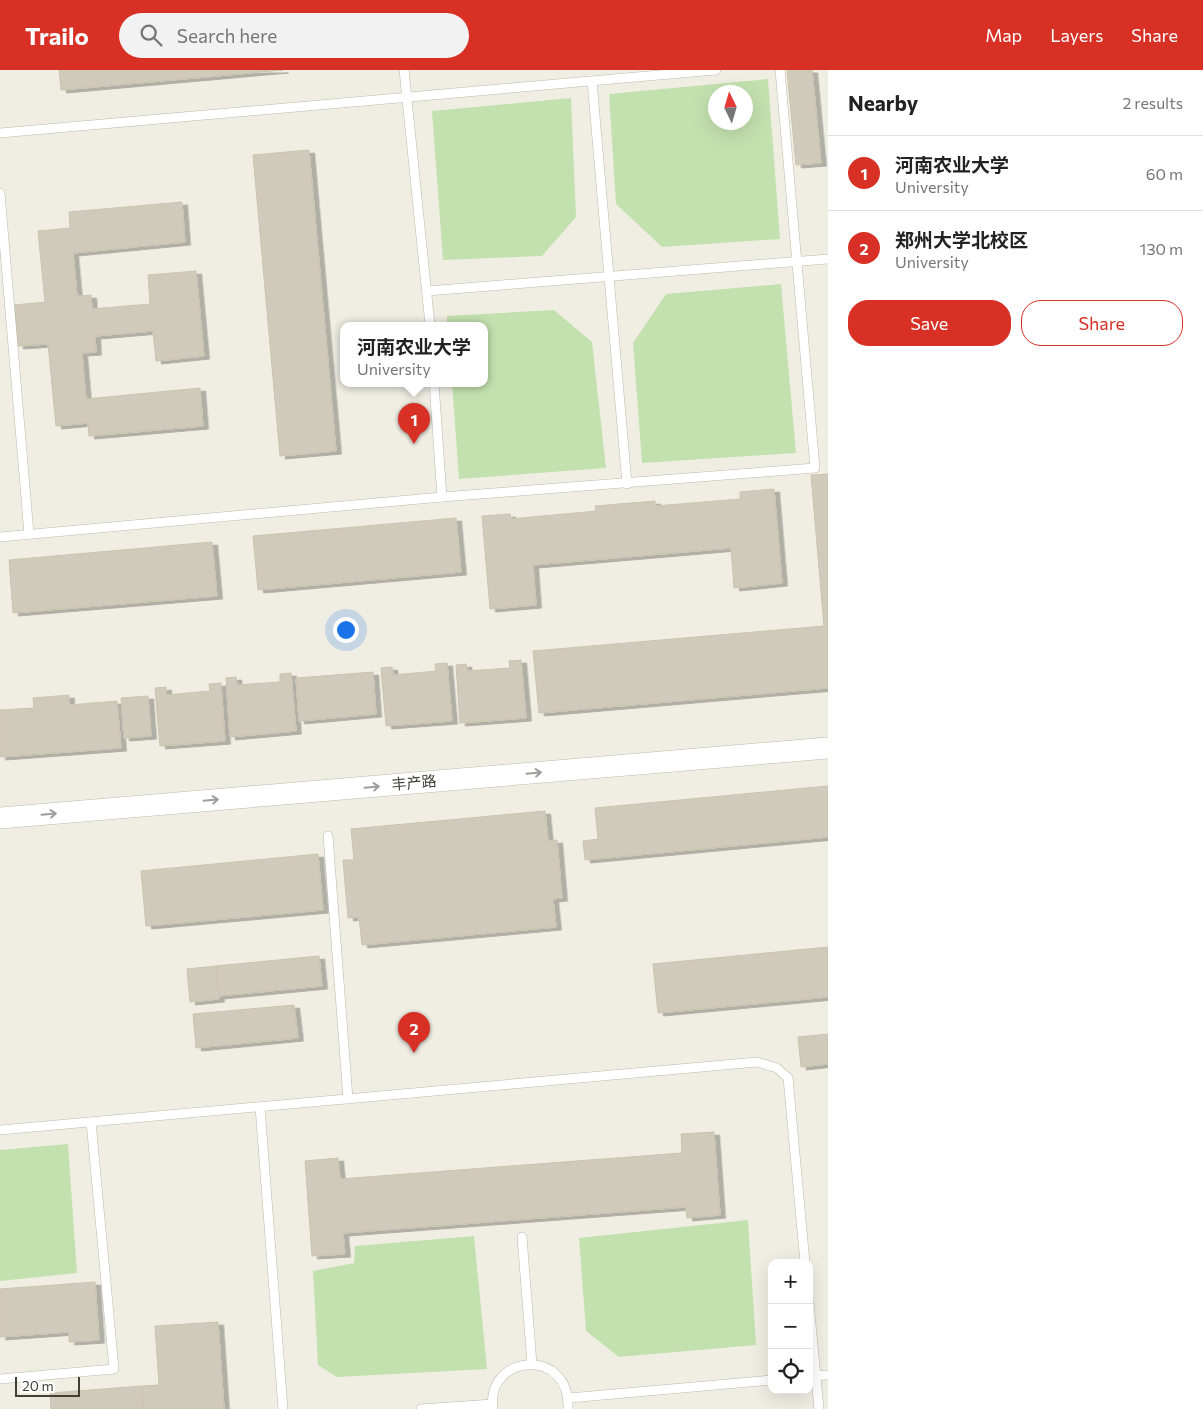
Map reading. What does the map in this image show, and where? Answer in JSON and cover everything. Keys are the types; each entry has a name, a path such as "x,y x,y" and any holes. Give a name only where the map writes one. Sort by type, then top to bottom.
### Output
{"street":[{"name":"丰产路","path":"0,818 828,748"}],"lane":[{"path":"404,70 430,322"},
{"path":"0,133 716,70"},
{"path":"0,537 442,497 815,468 780,70"},
{"path":"592,81 627,484"},
{"path":"0,193 29,534"},
{"path":"427,291 609,278 828,259"},
{"path":"434,387 442,497"},
{"path":"328,836 348,1099"},
{"path":"0,1130 757,1062 777,1068 788,1078 805,1259"},
{"path":"260,1107 283,1409"},
{"path":"0,1379 114,1369 92,1122"},
{"path":"522,1237 532,1364"},
{"path":"809,1304 812,1349"},
{"path":"421,1409 493,1406 496,1386 502,1377 510,1370 532,1364 548,1368 560,1378 569,1398 568,1409"},
{"path":"819,1409 813,1376 828,1374"},
{"path":"569,1398 768,1380"}],"green space":[{"path":"768,79 780,239 662,247 616,204 609,94"},
{"path":"571,98 576,217 542,256 443,260 432,111"},
{"path":"781,284 796,453 642,463 633,343 666,294"},
{"path":"554,310 592,342 606,468 459,479 452,387 488,387 488,322 447,322 447,316"},
{"path":"68,1144 77,1273 0,1281 0,1150"},
{"path":"748,1220 756,1345 619,1357 586,1331 579,1238"},
{"path":"474,1236 487,1369 337,1377 318,1365 313,1271 354,1263 355,1246"}],"building":[{"path":"59,70 283,70 61,90"},
{"path":"787,70 812,70 821,163 796,165"},
{"path":"309,150 336,451 280,456 253,155"},
{"path":"182,202 185,242 73,253 77,296 91,295 92,309 150,304 148,275 196,271 204,356 156,361 153,331 95,336 96,352 82,353 86,399 200,388 203,426 89,436 88,423 56,426 48,344 18,346 14,305 45,302 38,231 70,228 69,212"},
{"path":"828,474 828,688 539,713 533,651 824,626 811,475"},
{"path":"774,489 782,583 734,588 731,548 533,565 536,605 490,609 482,516 510,514 511,519 596,511 595,506 655,501 655,506 740,499 740,492"},
{"path":"456,518 461,572 258,590 253,536"},
{"path":"212,542 217,596 13,613 9,560"},
{"path":"521,660 526,718 460,723 456,665 466,664 467,671 510,668 509,661"},
{"path":"447,663 452,721 386,726 381,668 392,667 393,675 436,671 435,664"},
{"path":"373,672 376,714 299,721 296,678"},
{"path":"291,673 296,731 230,737 226,678 236,677 237,685 280,682 280,674"},
{"path":"221,683 225,741 160,746 155,688 166,687 166,695 210,691 209,684"},
{"path":"69,695 69,705 117,701 121,748 0,757 0,710 34,708 33,698"},
{"path":"148,696 151,736 124,738 121,698"},
{"path":"828,786 828,837 585,860 583,841 598,839 595,808"},
{"path":"545,811 548,841 557,840 562,898 553,899 556,927 362,945 359,917 348,918 343,860 354,860 351,829"},
{"path":"318,854 323,910 146,926 141,871"},
{"path":"828,947 828,997 658,1013 653,964"},
{"path":"319,956 322,986 218,996 216,966"},
{"path":"216,966 219,999 190,1002 187,969"},
{"path":"294,1005 298,1038 196,1048 193,1014"},
{"path":"828,1034 828,1064 801,1067 798,1037"},
{"path":"714,1132 720,1215 687,1218 686,1207 343,1233 345,1254 312,1256 305,1161 338,1158 340,1179 682,1153 681,1134"},
{"path":"95,1282 99,1340 69,1342 69,1332 0,1337 0,1289"},
{"path":"218,1322 224,1409 143,1409 142,1386 159,1385 155,1326"},
{"path":"142,1386 143,1409 51,1409 50,1393"}],"place":[{"name":"河南农业大学","path":"414,444"},
{"name":"郑州大学北校区","path":"414,1053"}]}
